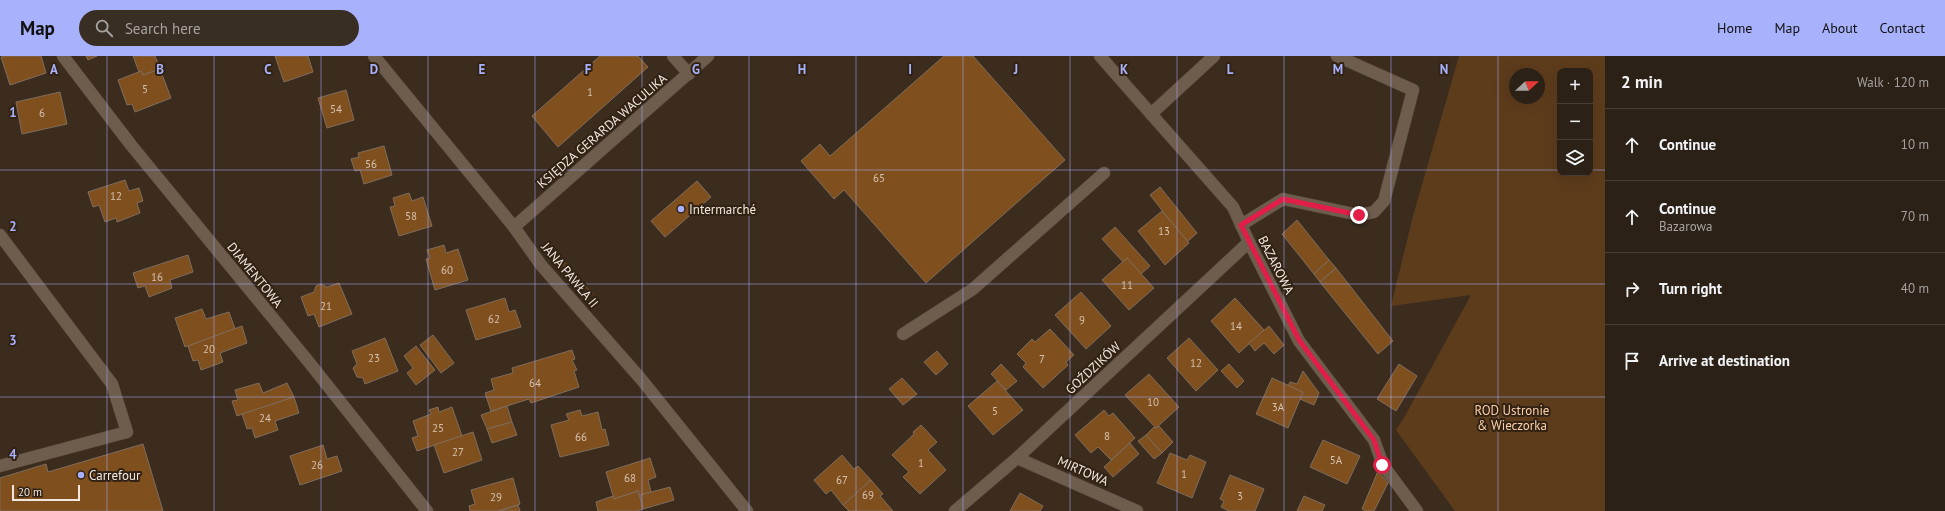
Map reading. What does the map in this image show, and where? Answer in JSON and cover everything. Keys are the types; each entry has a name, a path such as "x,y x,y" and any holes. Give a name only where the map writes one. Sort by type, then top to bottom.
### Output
{"street":[{"name":"DIAMENTOWA","path":"63,56 131,146 303,355 427,511"},
{"name":"JANA PAWŁA II","path":"374,56 514,227 541,265 641,379 747,511"},
{"path":"673,56 689,74"},
{"name":"KSIĘDZA GERARDA WACULIKA","path":"514,227 708,56"},
{"name":"BAZAROWA","path":"1100,56 1233,207 1249,242 1299,340 1374,440 1382,465 1417,511"},
{"path":"1151,114 1214,56"},
{"path":"1241,225 1283,199 1359,215 1374,212 1384,201 1413,90 1337,56"},
{"path":"903,334 973,289 1104,173"},
{"path":"0,235 112,384 127,432 0,466"},
{"name":"GOŹDZIKÓW","path":"955,511 1017,458 1249,242"},
{"name":"MIRTOWA","path":"1017,458 1138,511"}],"green space":[{"name":"ROD Ustronie & Wieczorka","path":"1459,56 1605,56 1605,511 1455,511 1396,430 1471,295 1391,306 1413,216"},
{"path":"562,258 598,299 568,273 558,261"}],"building":[{"path":"41,56 46,73 10,85 1,57"},
{"path":"86,56 97,56 88,60"},
{"path":"133,56 155,56 160,69 143,75 141,71 139,72"},
{"path":"275,56 308,56 313,72 284,82"},
{"path":"600,56 638,56 648,67 558,147 532,116"},
{"path":"944,56 973,56 1065,160 926,283 844,190 834,199 801,161 820,144 830,156"},
{"path":"160,69 171,98 135,112 132,104 127,105 118,80 141,71 143,75"},
{"path":"346,90 354,120 327,128 318,98"},
{"path":"60,92 67,124 22,134 16,102"},
{"path":"384,146 392,175 364,184 360,170 355,171 351,159 359,157 358,153"},
{"path":"125,180 129,191 139,188 143,201 137,203 140,213 117,222 116,218 105,222 99,205 93,207 88,192"},
{"name":"Intermarché","path":"697,181 711,197 665,237 651,221"},
{"path":"1160,187 1197,233 1187,242 1150,195"},
{"path":"409,193 412,201 423,197 432,226 399,236 390,207 395,206 393,198"},
{"path":"1162,211 1189,243 1165,265 1138,231"},
{"path":"1297,220 1329,260 1314,274 1282,234"},
{"path":"1115,227 1150,266 1141,274 1127,258 1123,262 1102,239"},
{"path":"444,245 446,253 458,249 468,280 435,290 426,259 430,258 427,250"},
{"path":"188,255 193,272 170,280 172,288 149,297 145,286 138,288 133,273"},
{"path":"1127,258 1154,288 1129,310 1102,280"},
{"path":"1329,260 1336,268 1320,282 1314,274"},
{"path":"1336,268 1393,341 1378,354 1320,282"},
{"path":"339,283 352,314 319,327 314,314 308,316 301,297 314,292 316,286 321,284 327,287"},
{"path":"1081,292 1111,326 1086,349 1055,315"},
{"path":"505,298 509,312 515,310 521,327 476,340 466,310"},
{"path":"1235,298 1264,330 1239,353 1211,321"},
{"path":"202,309 206,319 229,312 235,329 185,347 175,318"},
{"path":"242,326 247,343 220,353 223,362 201,370 198,360 193,361 188,346"},
{"path":"1269,326 1284,345 1274,354 1264,343 1255,351 1249,343"},
{"path":"1050,329 1074,355 1066,362 1068,365 1043,388 1023,367 1026,363 1017,354 1032,339 1035,342"},
{"path":"433,335 454,363 441,373 420,345"},
{"path":"385,338 398,371 365,384 363,378 357,377 353,368 357,364 352,351"},
{"path":"1189,338 1218,370 1196,391 1167,358"},
{"path":"416,346 435,370 416,385 407,373 413,368 404,356"},
{"path":"572,350 575,359 572,360 577,370 574,371 579,387 531,403 529,399 491,411 485,393 494,390 491,379 513,373 512,368"},
{"path":"937,351 948,364 936,375 924,362"},
{"path":"1001,364 1017,381 1006,390 991,374"},
{"path":"1229,364 1244,381 1237,388 1221,371"},
{"path":"1399,364 1417,376 1396,411 1377,399"},
{"path":"1303,371 1319,393 1314,405 1300,399 1303,392 1288,386 1290,382 1297,384"},
{"path":"1149,374 1179,407 1156,428 1125,395"},
{"path":"902,378 917,394 903,405 889,389"},
{"path":"1272,378 1303,392 1288,428 1256,414"},
{"path":"997,381 1023,410 993,435 968,406"},
{"path":"259,383 263,393 287,383 294,397 237,416 232,401 238,400 235,390"},
{"path":"294,397 299,413 275,421 278,430 255,438 252,428 247,429 242,414"},
{"path":"507,406 512,422 487,429 481,415"},
{"path":"438,407 439,412 452,407 462,436 417,451 412,438 418,436 413,421 431,414 429,410"},
{"path":"580,410 582,416 598,412 602,430 605,429 609,445 560,457 551,425 569,420 566,414"},
{"path":"1104,410 1109,416 1113,413 1135,438 1111,460 1098,447 1091,453 1075,435"},
{"path":"512,422 517,435 492,443 487,429"},
{"path":"921,425 937,442 928,450 946,470 920,494 903,477 909,472 892,455 914,434 913,432"},
{"path":"1159,426 1173,442 1162,453 1146,435 1154,427 1156,428"},
{"path":"473,432 482,460 444,473 434,445"},
{"path":"1146,435 1162,453 1154,459 1138,441"},
{"path":"1323,440 1360,456 1347,484 1310,467"},
{"path":"1130,443 1139,454 1113,477 1104,467"},
{"name":"Carrefour","path":"143,444 163,511 0,511 0,478 46,464 48,472"},
{"path":"323,445 327,459 337,456 342,471 300,485 290,456"},
{"path":"1170,453 1187,460 1190,455 1206,462 1192,498 1157,483"},
{"path":"842,455 854,469 858,466 871,480 843,505 831,490 826,494 814,480"},
{"path":"650,458 656,477 648,480 651,492 640,495 638,491 614,499 606,472"},
{"path":"1378,471 1388,483 1374,511 1366,511 1362,509"},
{"path":"1230,475 1264,489 1255,511 1229,511 1221,507 1224,501 1220,499"},
{"path":"513,478 520,504 498,511 470,511 469,506 475,504 471,490"},
{"path":"871,480 883,494 880,496 893,511 849,511 843,505"},
{"path":"670,487 674,500 643,509 640,495"},
{"path":"638,491 643,509 637,511 598,511 596,502 613,496 614,499"},
{"path":"1020,493 1043,506 1040,511 1010,511"},
{"path":"1304,496 1325,505 1322,511 1297,511"},
{"path":"518,505 520,511 499,511"}],"place":[{"name":"Intermarché","path":"681,209"},
{"name":"Carrefour","path":"81,475"}],"route":[{"path":"1359,215 1283,199 1241,225 1299,340 1374,440 1382,465"}]}
